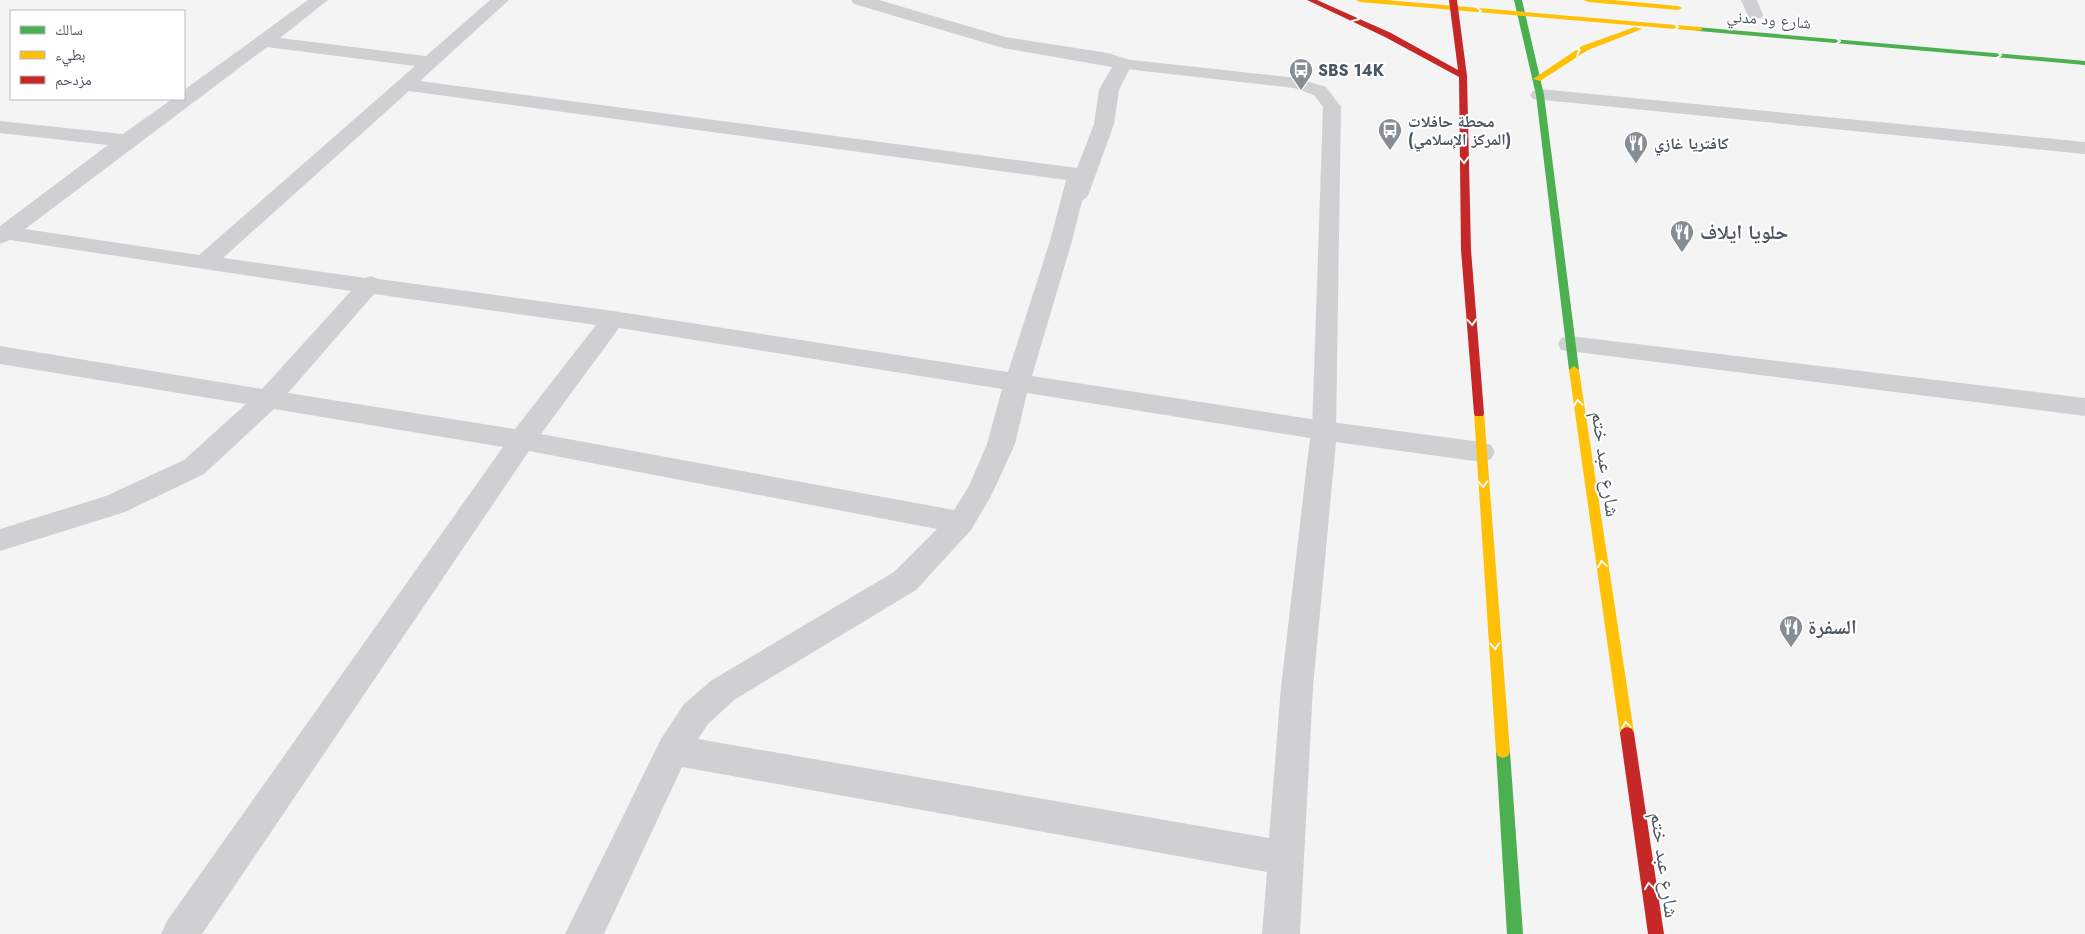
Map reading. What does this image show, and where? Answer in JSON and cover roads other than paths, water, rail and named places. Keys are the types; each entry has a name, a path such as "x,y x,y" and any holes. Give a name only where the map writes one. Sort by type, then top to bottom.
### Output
{"main road":[{"path":"1311,0 1390,34 1463,76"},
{"name":"شارع ود مدني","path":"1360,0 1454,4 1521,14 2085,63"},
{"name":"شارع عبد ختم","path":"1518,0 1539,87 1570,344 1656,934"},
{"path":"1588,0 1686,9"},
{"path":"1454,4 1463,76 1466,250 1515,934"},
{"path":"1539,87 1582,48 1608,37 1653,25"}],"street":[{"path":"185,98 319,0"},
{"path":"204,263 407,85 500,0"},
{"path":"860,0 1002,42 1108,59 1123,64 1109,90 1104,124 1061,241"},
{"path":"263,41 432,62"},
{"path":"407,85 1078,175 1061,241 1017,383 1001,444 962,522 905,581 723,690 696,714 673,750 584,934"},
{"path":"1539,87 2085,148"},
{"path":"3,235 183,100"},
{"path":"0,127 127,141"},
{"path":"3,235 613,318 1324,431 1481,452"},
{"path":"0,540 115,504 194,467 268,399 370,284"},
{"path":"180,934 522,440 613,318"},
{"path":"1570,344 2085,407"},
{"path":"0,355 522,440 962,522"},
{"path":"1281,934 1297,687 1324,431"},
{"path":"673,750 1286,858"}],"lane":[{"path":"1123,64 1297,83 1320,91 1332,107 1324,431"}],"place":[{"name":"SBS 14K","path":"1301,91"},
{"name":"محطة حافلات (المركز الإسلامي)","path":"1390,151"},
{"name":"كافتريا غازي","path":"1636,164"},
{"name":"حلويا ايلاف","path":"1682,253"},
{"name":"السفرة","path":"1791,648"}]}
